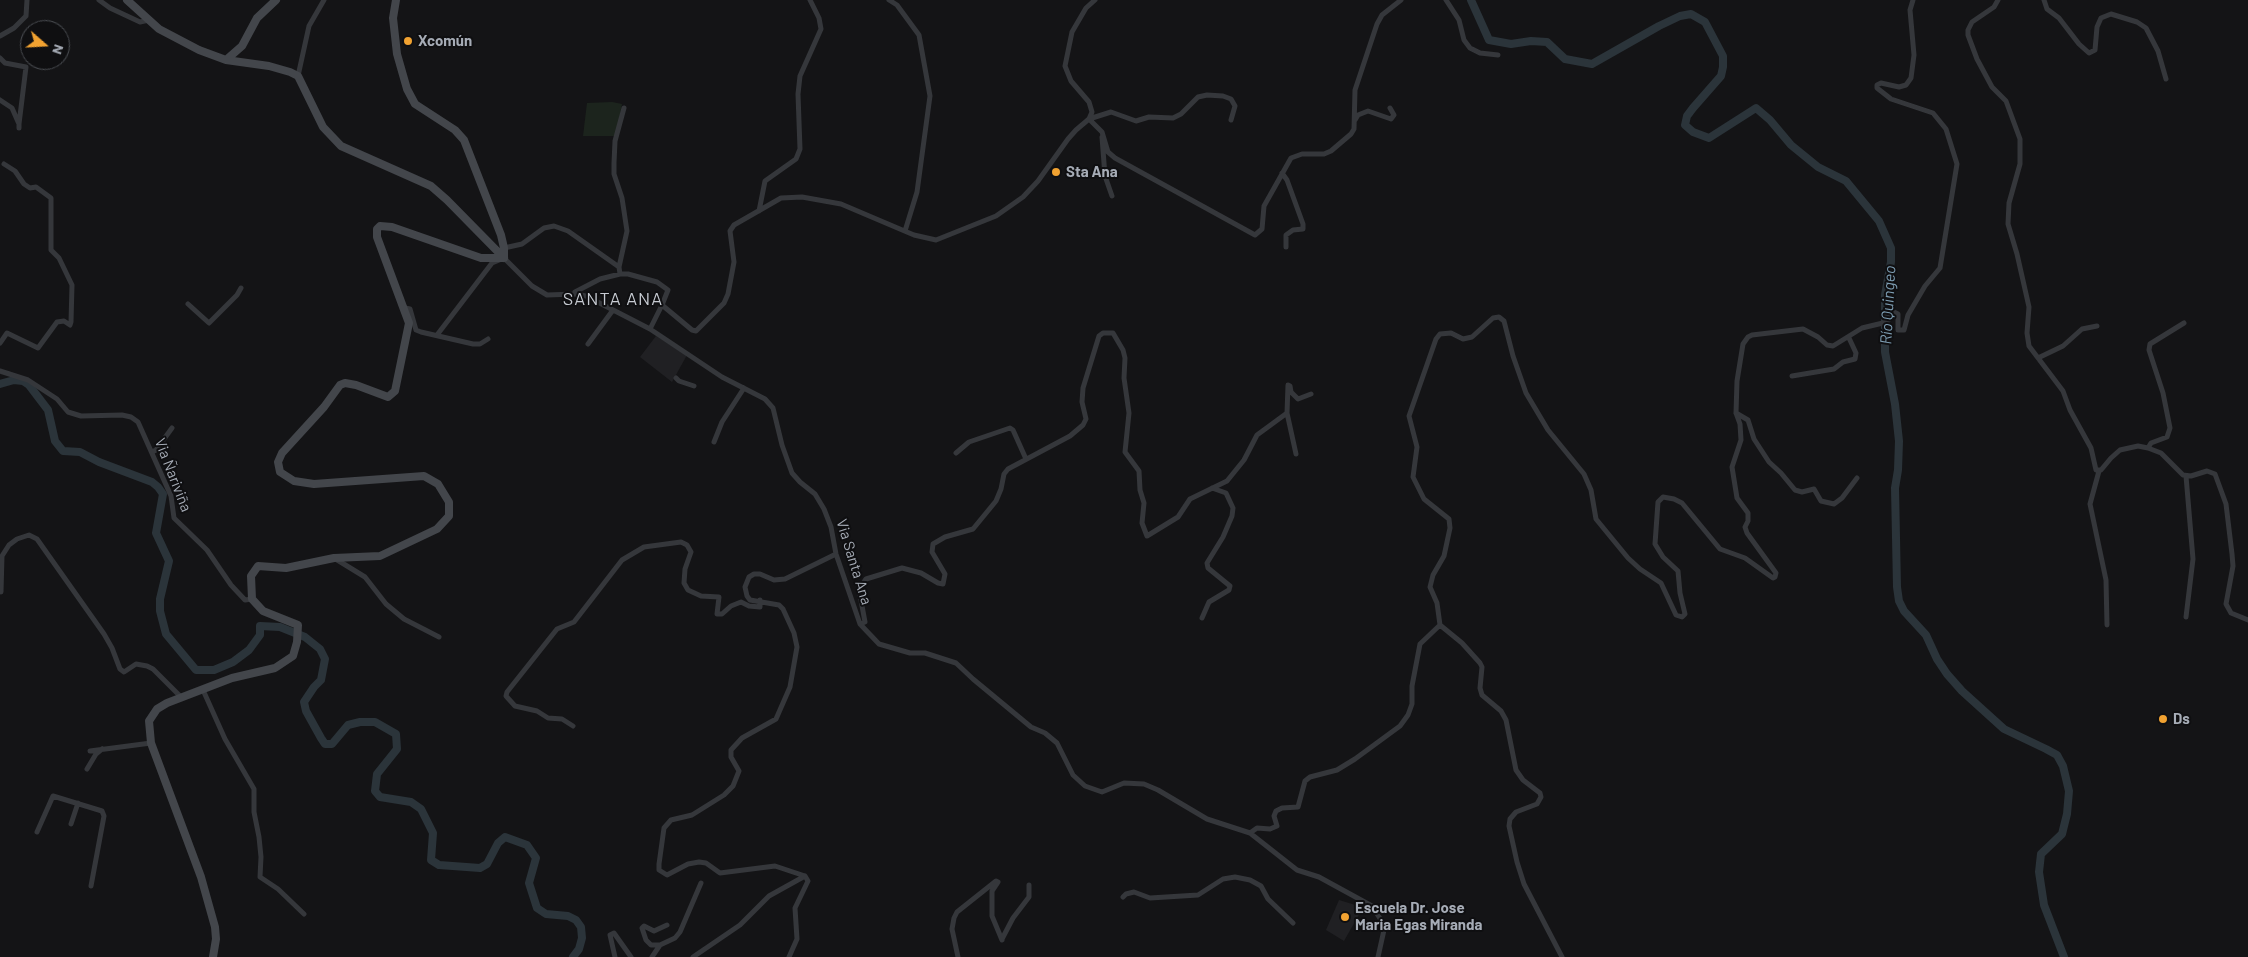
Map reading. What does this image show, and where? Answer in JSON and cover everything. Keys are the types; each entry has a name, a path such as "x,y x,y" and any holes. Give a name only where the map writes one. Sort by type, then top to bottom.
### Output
{"street":[{"path":"0,36 14,28 26,16 26,0"},
{"path":"99,0 110,8 140,22 148,20"},
{"path":"127,0 159,29 199,50 226,60 269,66 298,76 323,127 341,146 431,186 504,258"},
{"path":"226,60 239,50 257,18 276,0"},
{"path":"298,76 309,26 324,0"},
{"path":"396,0 394,18 397,54 407,89 416,104 455,130 464,140 494,214 504,248 504,258"},
{"path":"759,210 764,181 796,159 800,149 798,94 800,76 820,29 819,18 810,0"},
{"path":"889,0 897,5 919,35 930,96 917,192 905,231"},
{"path":"1089,119 1092,112 1091,106 1071,81 1065,66 1072,32 1086,8 1095,0"},
{"path":"1089,119 1102,132 1108,152 1115,158 1255,235 1262,229 1264,206 1291,158 1296,155 1324,154 1352,134 1355,120 1355,90 1376,24 1382,15 1401,0"},
{"path":"1446,0 1459,20 1464,40 1470,48 1480,53 1498,54"},
{"path":"1562,957 1522,880 1509,826 1510,819 1516,812 1537,804 1541,797 1540,793 1523,780 1516,770 1506,720 1501,711 1482,695 1480,688 1482,667 1462,643 1440,625 1437,603 1430,588 1433,575 1444,556 1450,528 1449,519 1424,498 1413,477 1413,462 1417,447 1409,416 1436,339 1440,334 1451,333 1463,339 1472,337 1492,318 1498,317 1504,321 1526,394 1548,430 1584,474 1591,490 1596,519 1628,558 1640,569 1661,583 1679,616 1682,617 1685,614 1680,593 1678,571 1663,557 1655,544 1658,502 1663,498 1674,499 1682,503 1720,550 1745,558 1773,578 1776,576 1746,533 1745,527 1748,521 1748,513 1737,498 1732,467 1741,440 1740,424 1736,413 1738,368 1743,344 1748,337 1803,329 1814,334 1827,345 1834,346 1862,328 1874,323 1886,322 1893,312 1897,313 1897,328 1899,331 1904,330 1908,315 1925,286 1940,268 1957,164 1946,129 1933,113 1891,99 1877,88 1879,83 1899,87 1906,85 1911,78 1914,55 1910,10 1913,0"},
{"path":"1998,0 1994,7 1972,22 1968,30 1968,36 1992,87 2006,102 2020,139 2020,164 2009,203 2008,227 2017,254 2029,307 2029,346 2063,391 2070,410 2091,448 2096,469 2099,471"},
{"path":"2044,0 2047,8 2059,18 2079,44 2089,53 2095,50 2097,27 2101,18 2111,14 2138,22 2146,28 2158,51 2166,79"},
{"path":"0,58 5,64 26,67 19,126 12,108 0,100"},
{"path":"662,305 692,330 696,330 715,313 724,303 728,294 734,262 730,231 734,225 781,198 802,198 852,207 905,231 936,240 996,216 1023,197 1050,166 1076,130 1089,119 1111,112 1136,121 1149,116 1172,118 1181,114 1198,97 1207,95 1223,96 1231,99 1235,106 1231,120"},
{"path":"620,274 619,267 627,231 622,198 614,174 614,158 615,141 624,108"},
{"path":"1355,120 1358,114 1368,111 1390,119 1394,115 1390,108"},
{"path":"1102,132 1105,176 1112,196"},
{"path":"0,343 6,332 38,348 57,322 64,321 70,325 72,285 59,258 50,250 51,198 36,187 30,188 24,184 15,171 4,164"},
{"path":"1282,173 1304,224 1303,229 1292,230 1286,235 1286,247"},
{"path":"213,957 216,939 215,927 201,877 151,743 149,721 153,713 167,703 246,674 275,668 293,656 298,635 298,625 263,611 252,599 251,576 258,566 286,568 334,558 380,556 437,528 448,516 449,502 438,484 424,476 314,484 294,481 280,472 278,462 282,453 324,407 340,385 345,383 356,385 388,397 395,391 409,323 377,237 376,232 380,226 392,227 481,258 504,258"},
{"path":"504,248 522,244 544,228 554,226 568,231 619,267"},
{"path":"436,335 492,263 504,258"},
{"name":"Via Santa Ana","path":"504,258 532,286 547,295 580,294 650,329 722,377 765,399 773,408 788,464 800,482 821,502 831,527 836,554 860,624 884,646 910,653 925,652 956,663 1031,727 1057,743 1073,775 1085,786 1102,792 1124,783 1144,784 1207,820 1250,833 1297,870 1319,877 1372,906 1381,920 1384,930 1378,957"},
{"path":"569,294 580,291 600,279 620,274 662,284 668,290 650,329"},
{"path":"188,304 209,323 237,295 240,288"},
{"path":"404,308 410,309 416,330 473,344 480,344 488,339"},
{"path":"588,344 613,310"},
{"path":"2148,448 2151,443 2167,437 2170,428 2163,393 2149,350 2150,344 2184,323"},
{"path":"2038,358 2062,346 2082,329 2097,326"},
{"path":"860,624 864,622 864,619 860,595 862,585 866,579 902,568 921,573 943,584 945,574 932,552 933,544 945,537 973,529 996,501 1004,474 1008,469 1070,436 1083,425 1086,420 1082,402 1083,388 1099,336 1108,332 1113,333 1125,358 1124,378 1129,414 1125,452 1139,471 1140,490 1144,503 1142,523 1145,535 1149,536 1160,526 1178,517 1190,499 1227,481 1244,460 1257,435 1287,413"},
{"path":"1792,376 1834,369 1843,362 1855,359 1856,353 1849,338"},
{"name":"Via Ñariviña","path":"0,371 28,380 57,399 68,412 81,416 122,415 131,417 138,422 171,496 174,518 207,550 245,600 252,599"},
{"path":"676,378 679,381 694,386"},
{"path":"1296,454 1287,413 1288,385 1291,392 1298,399 1311,394"},
{"path":"714,442 722,422 744,388"},
{"path":"1736,413 1748,420 1754,439 1769,462 1795,490 1802,492 1814,489 1821,501 1834,504 1842,498 1857,478"},
{"path":"152,452 156,450 172,428"},
{"path":"956,453 969,442 1010,428 1016,436 1026,459"},
{"path":"2107,624 2106,580 2090,504 2099,471 2120,450 2132,446 2148,448 2165,456 2181,474 2186,476 2208,471 2217,476 2226,504 2233,566 2226,604 2231,613 2248,620"},
{"path":"2186,476 2194,559 2186,617"},
{"path":"1202,618 1209,602 1229,590 1230,586 1208,568 1207,563 1223,537 1232,516 1233,508 1226,493 1211,488"},
{"path":"1,592 1,557 17,539 29,536 37,539 109,642 120,669 124,672 136,664 147,666 153,669 182,698"},
{"path":"573,726 562,719 548,718 537,711 515,706 506,696 507,692 557,629 574,622 622,560 644,547 682,542 687,545 691,552 685,569 684,583 688,590 702,596 719,597 717,614 722,614 731,606 741,602 749,606 760,606 760,600"},
{"path":"788,957 797,938 795,908 808,881 805,876 775,866 720,873 706,863 699,862 688,864 667,875 659,870 664,828 671,820 692,815 724,795 733,786 738,771 731,757 730,750 742,738 776,719 790,687 797,647 794,633 783,609 779,606 760,600 750,600 745,593 747,581 754,574 760,574 774,580 785,578 836,554"},
{"path":"334,558 365,577 386,604 404,619 439,637"},
{"path":"1250,833 1257,828 1270,829 1277,826 1274,816 1276,811 1282,808 1298,807 1302,787 1310,777 1337,770 1400,726 1408,715 1412,704 1412,686 1420,644 1440,625"},
{"path":"203,690 225,739 254,789 254,812 261,857 260,878 278,888 304,914"},
{"path":"90,751 151,743"},
{"path":"87,769 96,754 102,749"},
{"path":"37,832 53,796 102,811 104,816 91,886"},
{"path":"71,824 78,803"},
{"path":"693,957 740,925 769,896 805,876"},
{"path":"1123,897 1134,892 1150,898 1198,895 1223,879 1235,877 1250,880 1261,886 1268,900 1293,923"},
{"path":"958,957 952,929 957,912 996,881 998,882 992,891 992,916 1002,940 1013,918 1029,897 1029,885"},
{"path":"667,925 654,931 644,926 642,928 646,940 651,945 660,945 675,938 680,932 701,883"},
{"path":"615,957 610,935 614,932 631,957"},
{"path":"652,957 660,945"}],"shaded area":[{"path":"612,102 622,104 616,136 583,136 587,103"},
{"path":"656,336 687,355 672,382 640,357"},
{"name":"Escuela Dr. Jose Maria Egas Miranda","path":"1339,900 1362,907 1368,906 1371,909 1361,911 1344,941 1326,930"}],"waterway":[{"name":"Río Quingeo","path":"1471,0 1489,40 1511,44 1531,41 1547,42 1565,59 1592,64 1659,26 1680,16 1691,14 1705,22 1723,56 1723,67 1721,76 1687,116 1685,125 1693,132 1709,138 1756,108 1770,120 1791,145 1818,167 1846,181 1879,221 1891,248 1891,262 1885,295 1885,352 1895,404 1899,441 1895,488 1897,587 1899,601 1904,611 1926,635 1937,659 1962,691 2004,729 2057,755 2063,766 2069,791 2067,814 2062,834 2041,854 2039,872 2044,905 2064,957"},
{"path":"0,384 14,380 23,381 29,385 48,410 55,441 63,451 80,452 99,462 152,482 163,494 156,533 169,561 160,599 160,611 166,634 196,670 214,670 233,662 249,650 260,635 260,626 280,627 305,637 320,649 325,659 321,680 304,702 306,711 325,744 332,744 348,725 360,722 375,722 396,734 397,749 377,774 375,791 380,797 411,802 421,809 433,833 431,860 439,865 480,868 487,864 498,843 505,837 527,845 536,858 529,883 537,908 546,914 568,916 576,920 581,927 582,938 579,949 573,957"}],"place":[{"name":"Xcomún","path":"408,41"},
{"name":"Sta Ana","path":"1056,172"},
{"name":"Ds","path":"2163,719"},
{"name":"Escuela Dr. Jose Maria Egas Miranda","path":"1345,917"}],"district":[{"name":"SANTA ANA","path":"613,299"}]}
